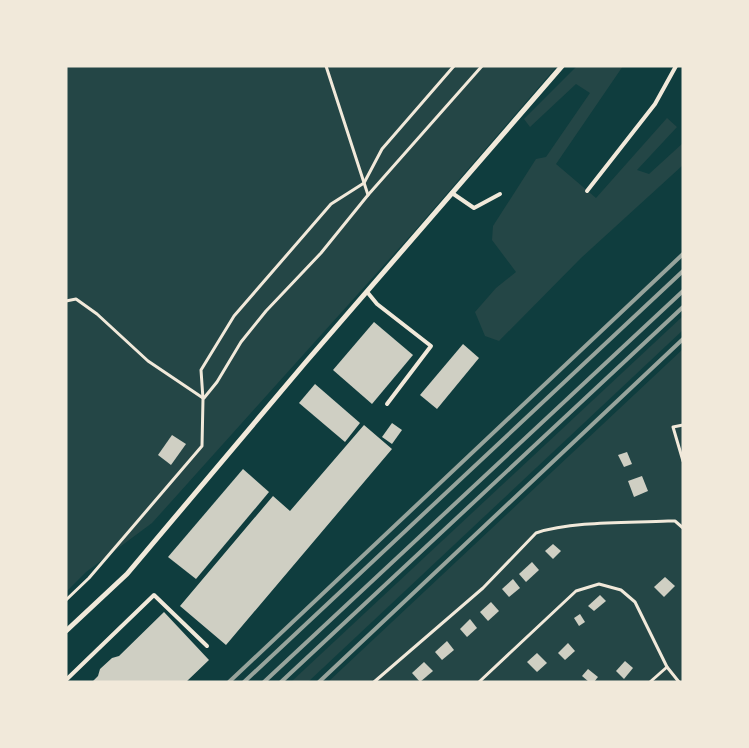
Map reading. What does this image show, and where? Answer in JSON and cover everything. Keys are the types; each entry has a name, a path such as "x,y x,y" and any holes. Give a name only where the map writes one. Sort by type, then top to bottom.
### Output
{"street":[{"path":"66,631 127,574 305,363 368,293 562,66"}],"lane":[{"path":"587,191 655,104 676,66"},
{"path":"452,193 474,208 500,194"},
{"path":"368,293 377,304 431,346 387,404"},
{"path":"66,680 154,595 207,646"}],"path":[{"path":"326,66 368,195"},
{"path":"66,600 89,578 202,446 203,399 201,370 234,316 332,204 364,182 382,149 454,66"},
{"path":"203,399 217,382 241,342 266,311 321,253 368,195 482,66"},
{"path":"66,301 76,299 97,314 148,361 203,399"},
{"path":"683,425 673,428 683,461"},
{"path":"374,682 483,588 536,533 585,526 668,521 675,521 683,528"},
{"path":"479,682 576,591 599,584 621,590 635,602 667,667 679,682"},
{"path":"650,682 667,667"}],"shaded area":[{"path":"66,66 557,66 411,235 152,523 86,572 66,592"},
{"path":"577,66 623,66 556,164 596,198 667,118 677,127 637,170 649,174 683,143 683,165 581,258 499,341 485,336 475,312 496,288 516,272 492,240 493,226 536,159 546,157 590,93 576,84 530,127 524,119"},
{"path":"683,316 683,330 308,682 291,682"},
{"path":"683,349 683,682 328,682 376,637"}],"building":[{"path":"374,322 413,355 372,404 333,370"},
{"path":"463,344 479,358 437,409 420,395"},
{"path":"315,384 360,423 345,442 299,403"},
{"path":"392,423 402,430 392,444 382,437"},
{"path":"364,425 392,449 226,645 180,606 273,496 290,511"},
{"path":"172,435 186,444 171,465 158,455"},
{"path":"627,452 632,464 624,467 618,455"},
{"path":"243,469 269,492 196,579 168,557"},
{"path":"642,476 648,491 634,497 628,481"},
{"path":"553,544 561,551 553,559 545,551"},
{"path":"532,562 539,570 526,582 519,574"},
{"path":"665,577 675,586 664,597 654,587"},
{"path":"513,579 520,588 509,597 502,589"},
{"path":"600,595 606,601 594,611 588,606"},
{"path":"491,602 499,611 488,621 480,612"},
{"path":"164,612 209,660 186,682 92,682 98,676 100,669 112,658 119,656"},
{"path":"580,614 585,622 579,626 574,618"},
{"path":"470,619 477,628 467,637 460,629"},
{"path":"447,641 454,650 442,660 435,652"},
{"path":"568,643 575,651 565,660 558,653"},
{"path":"537,653 547,663 537,672 527,662"},
{"path":"625,661 633,668 624,679 616,671"},
{"path":"424,662 433,671 420,682 412,673"},
{"path":"588,669 598,677 594,682 589,682 582,676"}],"railway":[{"path":"229,682 683,254"},
{"path":"244,682 683,271"},
{"path":"264,682 683,291"},
{"path":"281,682 683,307"},
{"path":"319,682 683,339"}]}
